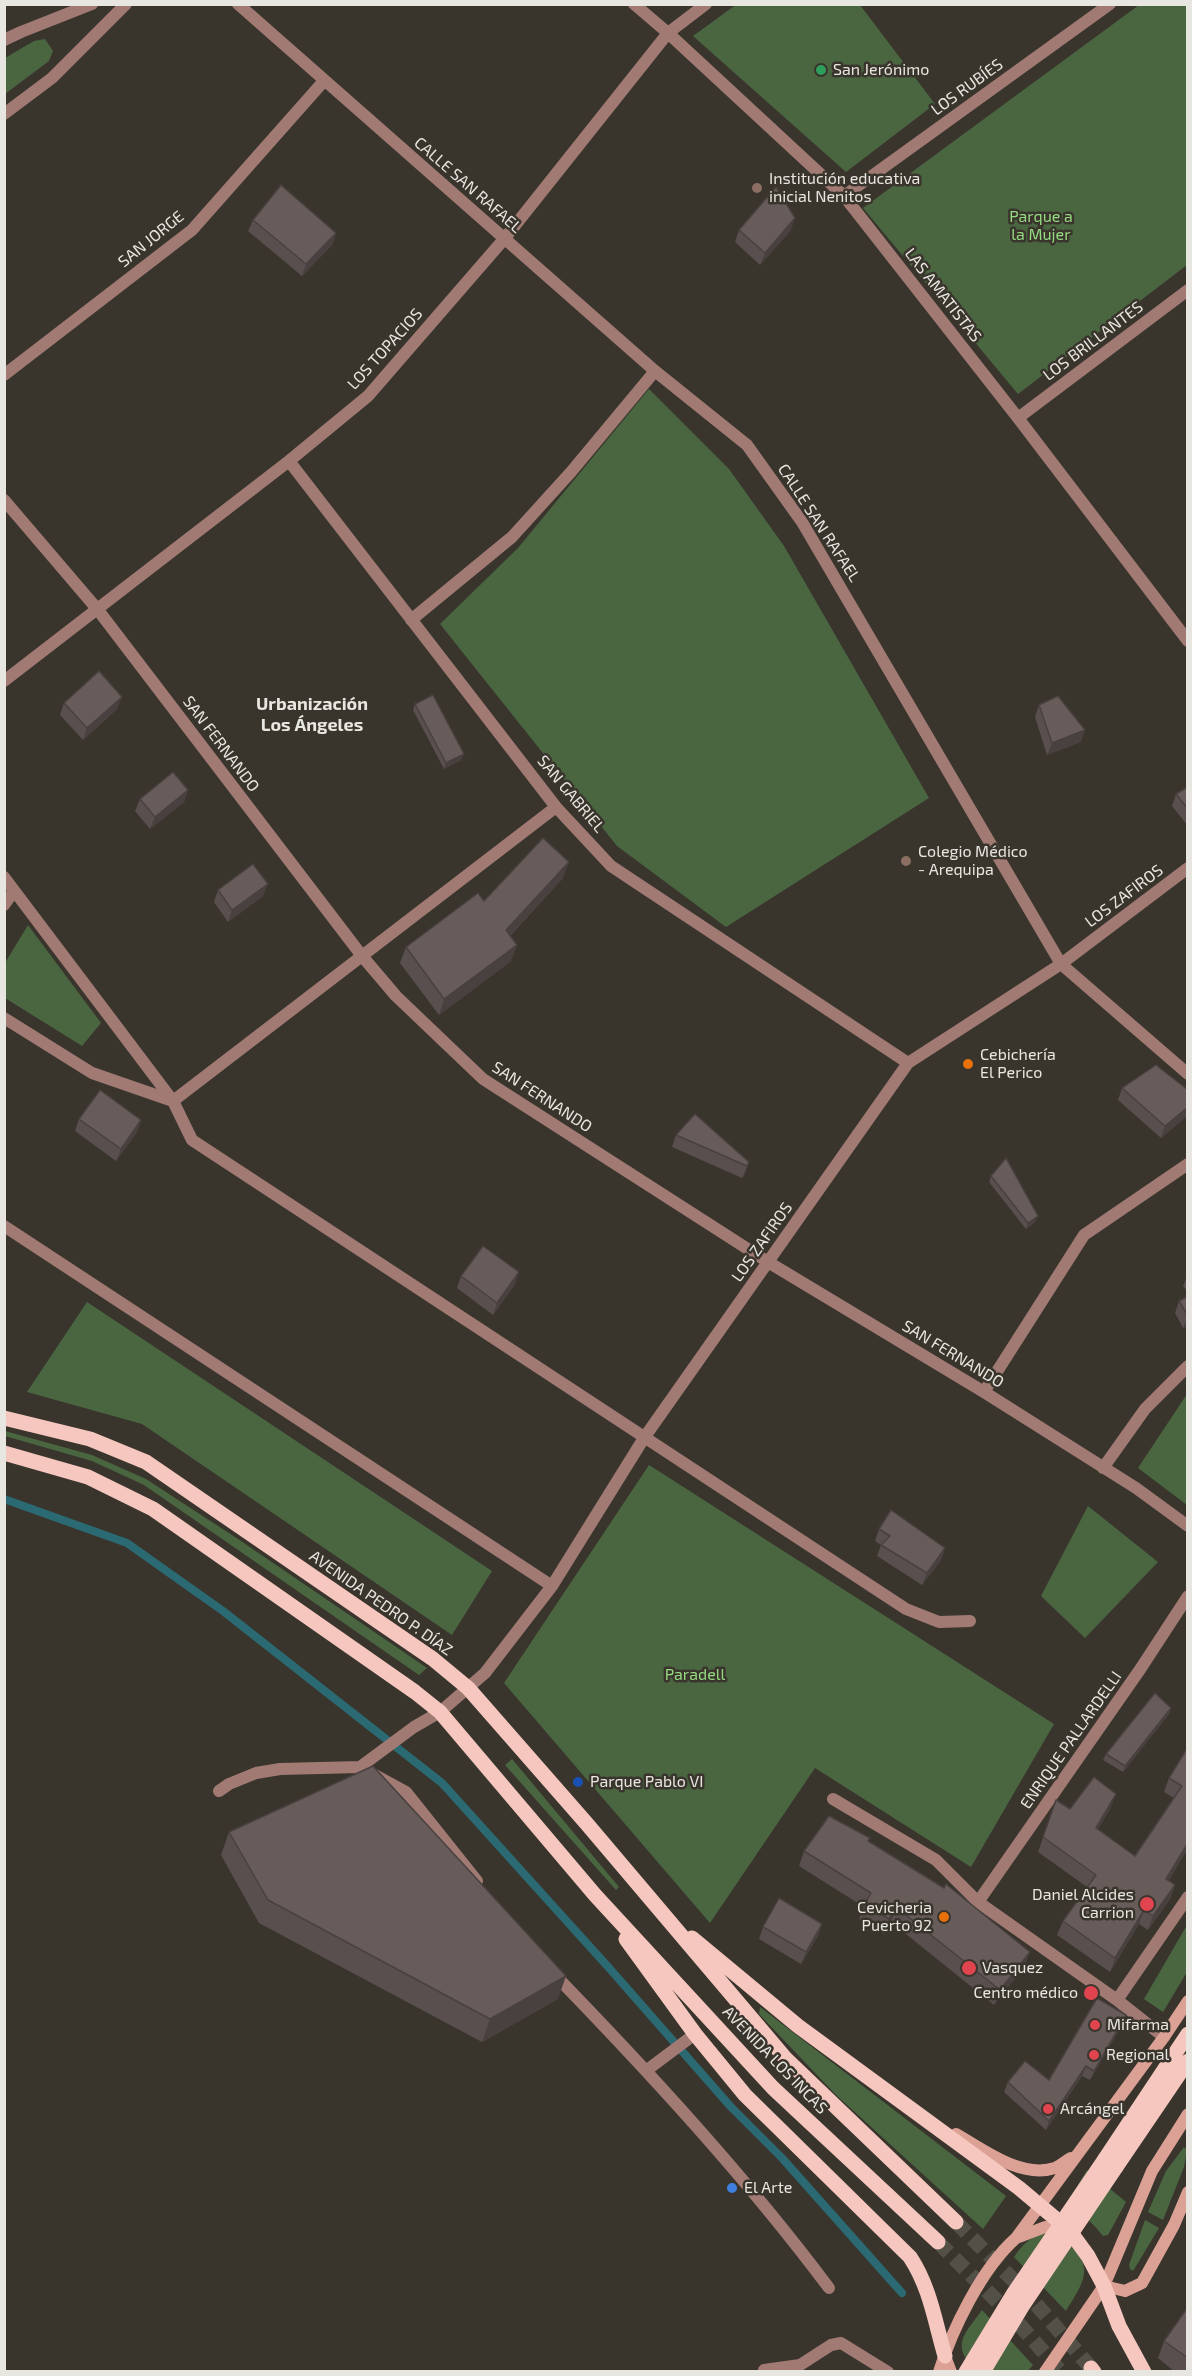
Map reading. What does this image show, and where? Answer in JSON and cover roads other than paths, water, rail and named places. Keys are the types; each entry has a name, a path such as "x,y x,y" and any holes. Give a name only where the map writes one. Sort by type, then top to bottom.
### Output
{"main road":[{"name":"AVENIDA PEDRO P. DÍAZ","path":"4,1418 90,1439 146,1462 433,1659 468,1688 666,1917"},
{"path":"4,1453 88,1478 153,1509 415,1692 440,1712 595,1895 691,2038 745,2095 910,2257 929,2297 951,2372"},
{"name":"AVENIDA LOS INCAS","path":"595,1895 773,2088 938,2242"},
{"path":"666,1917 798,2026 1041,2205 1069,2230 1088,2256 1104,2286 1119,2326 1144,2372"},
{"name":"AVENIDA LOS INCAS","path":"666,1917 786,2059 956,2222"},
{"path":"939,2372 952,2333 971,2298 1004,2249 1016,2238 1041,2205 1188,2001"},
{"path":"983,2372 1188,2034"},
{"path":"966,2372 1014,2293 1188,2061"},
{"path":"916,2112 1007,2164 1035,2170 1056,2168 1077,2154"},
{"path":"1045,2372 1104,2286 1152,2171 1188,2114"},
{"path":"1104,2286 1125,2291 1142,2283 1174,2225 1188,2192"},
{"path":"1016,2238 1045,2227 1069,2230"}],"street":[{"path":"4,40 92,4"},
{"path":"4,114 52,78 126,4"},
{"name":"CALLE SAN RAFAEL","path":"238,4 655,371 747,445 802,522 1061,964 1188,1074"},
{"name":"LAS AMATISTAS","path":"634,4 844,196 1188,640"},
{"name":"LOS TOPACIOS","path":"4,681 289,461 368,396 505,238 668,33 706,4"},
{"name":"LOS RUBÍES","path":"844,196 1110,4"},
{"name":"SAN JORGE","path":"4,375 192,230 323,81"},
{"name":"LOS BRILLANTES","path":"1018,418 1188,290"},
{"path":"411,620 512,537 571,472 655,371"},
{"name":"SAN GABRIEL","path":"289,461 556,807 611,866 908,1063"},
{"name":"SAN FERNANDO","path":"4,500 98,610 396,996 483,1079 768,1262 984,1392 1103,1468 1188,1526"},
{"path":"173,1101 556,807"},
{"name":"LOS ZAFIROS","path":"360,1767 414,1727 440,1712 485,1672 552,1586 644,1438 908,1063 1061,964 1188,868"},
{"path":"4,877 173,1101 192,1140 906,1609 939,1622 970,1621"},
{"path":"4,905 14,891"},
{"path":"4,1018 92,1073 173,1101"},
{"path":"984,1392 1084,1235 1188,1164"},
{"path":"4,1226 552,1586"},
{"path":"1103,1468 1145,1409 1188,1366"},
{"name":"ENRIQUE PALLARDELLI","path":"978,1902 1141,1668 1188,1596"},
{"path":"219,1791 229,1784 256,1773 280,1769 360,1767 406,1792 488,1894"},
{"path":"833,1799 936,1860 978,1902 1164,2037"},
{"path":"1117,2001 1188,1897"},
{"path":"547,1968 647,2070 790,2236 829,2288"},
{"path":"647,2070 691,2038"},
{"path":"764,2370 800,2365 831,2345 842,2343 888,2372"}],"waterway":[{"path":"4,1499 127,1543 223,1611 442,1783 731,2107 782,2158 902,2293"}],"tunnel":[{"path":"956,2222 1030,2297 1091,2368"},
{"path":"938,2242 1012,2316 1061,2372"}],"place":[{"name":"San Jerónimo","path":"821,70"},
{"name":"Institución educativa inicial Nenitos","path":"757,188"},
{"name":"Colegio Médico - Arequipa","path":"906,861"},
{"name":"Cebichería El Perico","path":"968,1064"},
{"name":"Parque Pablo VI","path":"578,1782"},
{"name":"Daniel Alcides Carrion","path":"1147,1904"},
{"name":"Cevicheria Puerto 92","path":"944,1917"},
{"name":"Vasquez","path":"969,1968"},
{"name":"Centro médico","path":"1091,1993"},
{"name":"Mifarma","path":"1095,2025"},
{"name":"Regional","path":"1094,2055"},
{"name":"Arcángel","path":"1048,2109"},
{"name":"El Arte","path":"732,2188"}],"district":[{"name":"Urbanización Los Ángeles","path":"312,714"}],"park label":[{"name":"Parque a la Mujer","path":"1041,226"},
{"name":"Paradell","path":"695,1675"}]}
